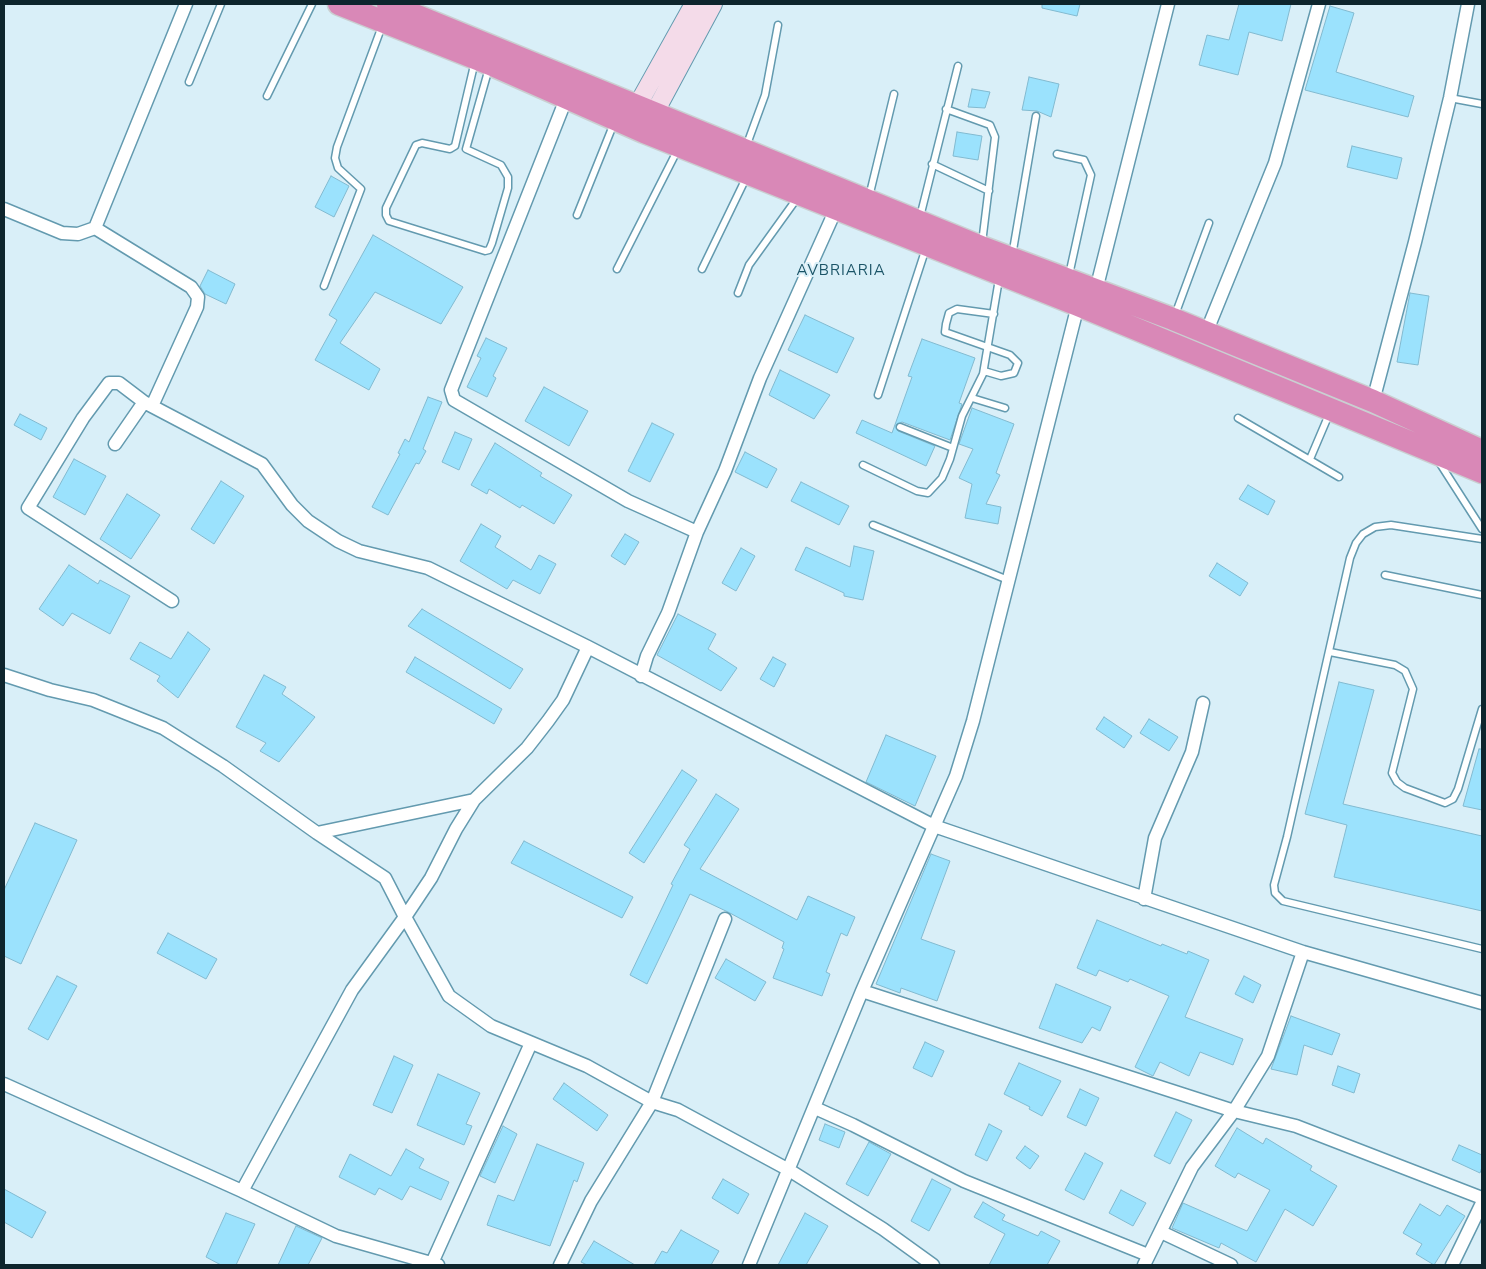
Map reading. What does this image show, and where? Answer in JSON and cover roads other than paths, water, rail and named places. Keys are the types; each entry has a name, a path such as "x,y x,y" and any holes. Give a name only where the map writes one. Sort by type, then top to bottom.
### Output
{"highway":[{"path":"339,4 386,13 635,119 680,146 927,247 1068,279 1173,319 1372,401 1482,451"},
{"path":"386,13 566,99 744,150 919,220 981,247 1006,266 1078,305 1482,472"}],"street":[{"path":"4,209 62,233 78,234 95,228 186,4"},
{"path":"635,119 694,4"},
{"path":"635,119 713,4"},
{"path":"1096,290 1168,4"},
{"path":"1206,333 1275,163 1319,4"},
{"path":"1372,401 1415,242 1450,98 1468,4"},
{"path":"566,99 452,390 454,400 628,501 697,532"},
{"path":"641,676 647,656 668,613 697,532 725,471 760,378 836,209"},
{"path":"95,228 191,287 198,297 197,307 148,404 115,444"},
{"path":"749,1265 862,991 956,776 973,721 1078,305"},
{"path":"172,601 28,508 83,418 106,384 112,382 119,383 148,404 262,464 292,505 308,520 338,541 359,551 428,568 588,647 934,826 1303,952 1482,1003"},
{"path":"242,1191 352,990 431,878 456,829 474,800 527,748 563,700 588,647"},
{"path":"4,675 50,690 93,700 163,728 223,766 317,833 386,878 405,917 449,996 491,1026 587,1066 652,1102 678,1110 789,1170 883,1229 933,1265"},
{"path":"1144,899 1154,838 1192,752 1203,704"},
{"path":"317,833 474,800"},
{"path":"560,1265 591,1201 652,1102 725,919"},
{"path":"815,1108 964,1181 1146,1260 1192,1167 1234,1111 1268,1056 1303,952"},
{"path":"862,991 1234,1111 1296,1126 1482,1198"},
{"path":"4,1084 242,1191 336,1236 435,1264 531,1043"},
{"path":"1452,1265 1482,1203"},
{"path":"1161,1232 1231,1265"}],"lane":[{"path":"189,82 221,4"},
{"path":"267,96 312,4"},
{"path":"324,286 361,189 338,168 335,158 386,13"},
{"path":"744,150 765,95 778,25"},
{"path":"483,61 466,150 501,165 508,177 508,188 492,243 488,250 485,251 389,221 386,215 386,208 416,145 422,143 450,149 454,146 483,61"},
{"path":"919,220 958,66"},
{"path":"868,200 894,94"},
{"path":"1450,98 1482,104"},
{"path":"946,109 990,125 995,137 981,247"},
{"path":"863,465 917,491 928,493 942,478 962,416 984,371 994,314 1006,266 1036,116"},
{"path":"577,215 635,119"},
{"path":"617,269 680,146"},
{"path":"1057,154 1084,160 1091,175 1068,279"},
{"path":"932,164 989,192"},
{"path":"702,269 749,173"},
{"path":"738,293 749,265 800,194"},
{"path":"1173,319 1210,223"},
{"path":"878,395 927,247"},
{"path":"984,371 1001,376 1014,374 1017,370 1016,359 989,347 954,337 945,332 949,313 957,309 994,314"},
{"path":"972,398 1005,408"},
{"path":"1310,459 1332,409"},
{"path":"1238,418 1339,476"},
{"path":"900,427 953,448"},
{"path":"1432,450 1482,528"},
{"path":"873,525 1008,580"},
{"path":"1482,539 1391,525 1375,527 1363,534 1356,543 1350,558 1330,652 1274,885 1274,893 1283,901 1482,949"},
{"path":"1385,576 1482,595"},
{"path":"1330,652 1395,665 1405,671 1413,689 1392,773 1397,782 1406,788 1445,803 1453,799 1458,789 1482,709"}],"district":[{"name":"AVBRIARIA","path":"841,271"}]}
